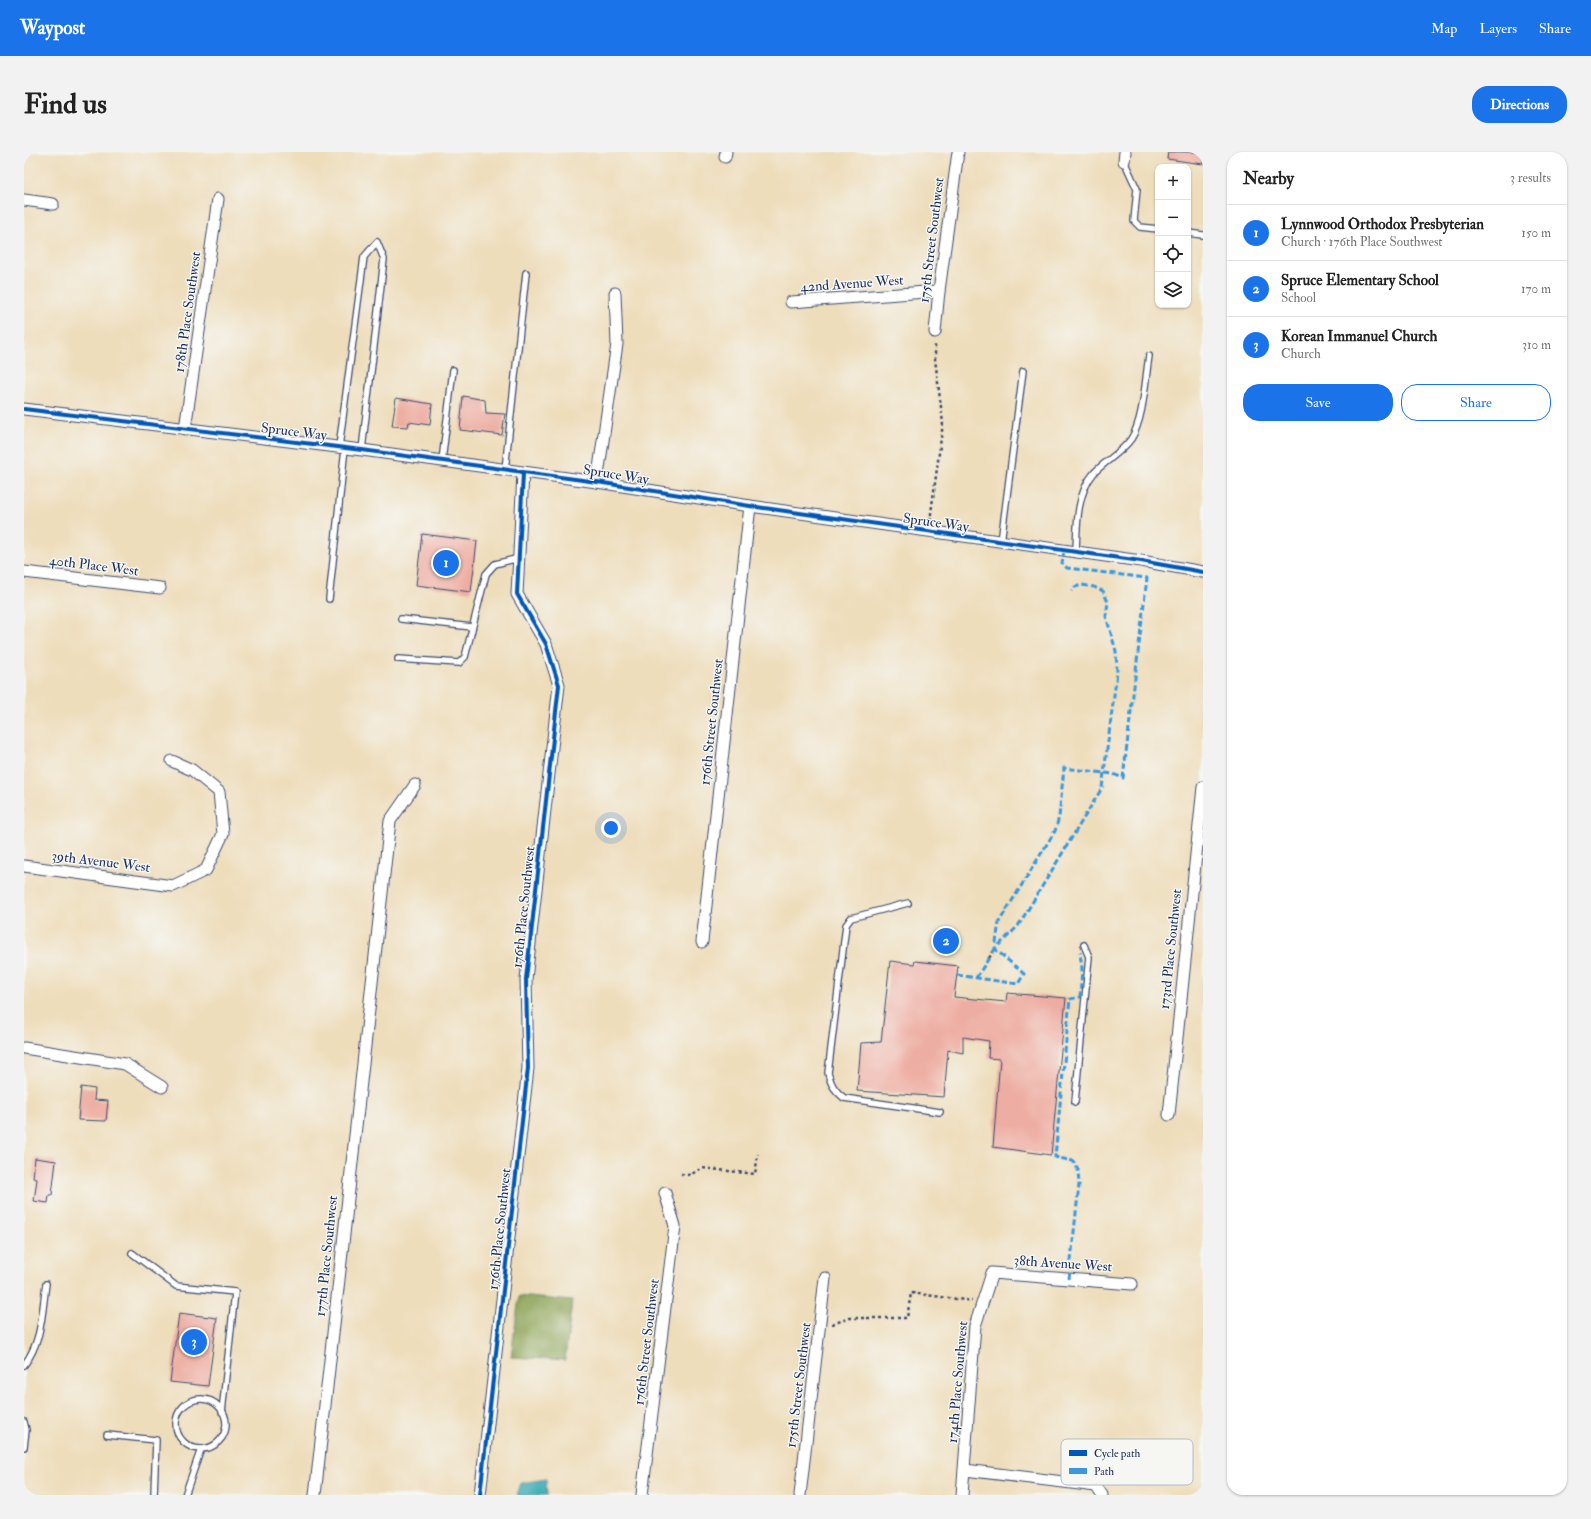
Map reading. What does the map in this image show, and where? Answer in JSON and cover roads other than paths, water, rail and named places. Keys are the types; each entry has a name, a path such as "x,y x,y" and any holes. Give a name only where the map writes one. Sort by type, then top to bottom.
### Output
{"street":[{"name":"175th Street Southwest","path":"935,332 958,152"},
{"name":"178th Place Southwest","path":"185,429 218,199"},
{"path":"24,200 53,204"},
{"name":"42nd Avenue West","path":"791,302 939,292"},
{"path":"598,482 618,344 615,293"},
{"name":"Spruce Way","path":"24,409 362,450 598,482 750,506 1076,552 1203,572"},
{"name":"176th Place Southwest","path":"480,1495 528,1068 526,979 559,685 546,644 517,594 523,473"},
{"name":"176th Street Southwest","path":"702,942 750,506"},
{"name":"40th Place West","path":"24,572 160,588"},
{"name":"39th Avenue West","path":"24,866 173,886 206,870 223,834 219,792 192,770 172,761"},
{"name":"177th Place Southwest","path":"315,1495 390,821 415,785"},
{"name":"173rd Place Southwest","path":"1169,1115 1203,787"},
{"path":"24,1048 125,1064 162,1087"},
{"name":"176th Street Southwest","path":"642,1495 675,1226 665,1193"},
{"name":"38th Avenue West","path":"992,1273 1132,1284"},
{"name":"174th Place Southwest","path":"962,1495 975,1326 992,1273"},
{"name":"175th Street Southwest","path":"800,1495 826,1278"},
{"path":"964,1470 1061,1482"},
{"path":"1088,1485 1096,1486 1102,1495"}],"lane":[{"path":"1125,157 1137,189 1134,221 1140,226 1155,228"},
{"path":"1191,233 1203,235"},
{"path":"329,599 342,448 364,257 377,242 384,259 362,450"},
{"path":"505,470 526,273"},
{"path":"1076,552 1077,522 1082,492 1094,473 1130,440 1138,423 1149,356"},
{"path":"442,462 453,370"},
{"path":"1001,542 1023,371"},
{"path":"398,659 459,663 465,658 483,582 490,568 504,560 519,558"},
{"path":"401,619 472,627"},
{"path":"908,903 851,918 846,925 828,1074 831,1085 837,1093 844,1098 940,1112"},
{"path":"1075,1102 1089,958 1084,945"},
{"path":"132,1253 176,1286 236,1292 222,1412 225,1421 222,1437 216,1443 201,1449 189,1446 180,1438 176,1427 178,1415 188,1403 203,1399 211,1401 222,1412"},
{"path":"24,1365 34,1351 39,1337 46,1284"},
{"path":"24,1422 26,1430 24,1447"},
{"path":"107,1435 156,1440 154,1495"},
{"path":"185,1495 201,1449"}],"water":[{"path":"546,1479 547,1495 517,1495 521,1483"}],"place":[{"name":"Lynnwood Orthodox Presbyterian","path":"446,563"},
{"name":"Spruce Elementary School","path":"946,941"},
{"name":"Korean Immanuel Church","path":"194,1342"}]}
